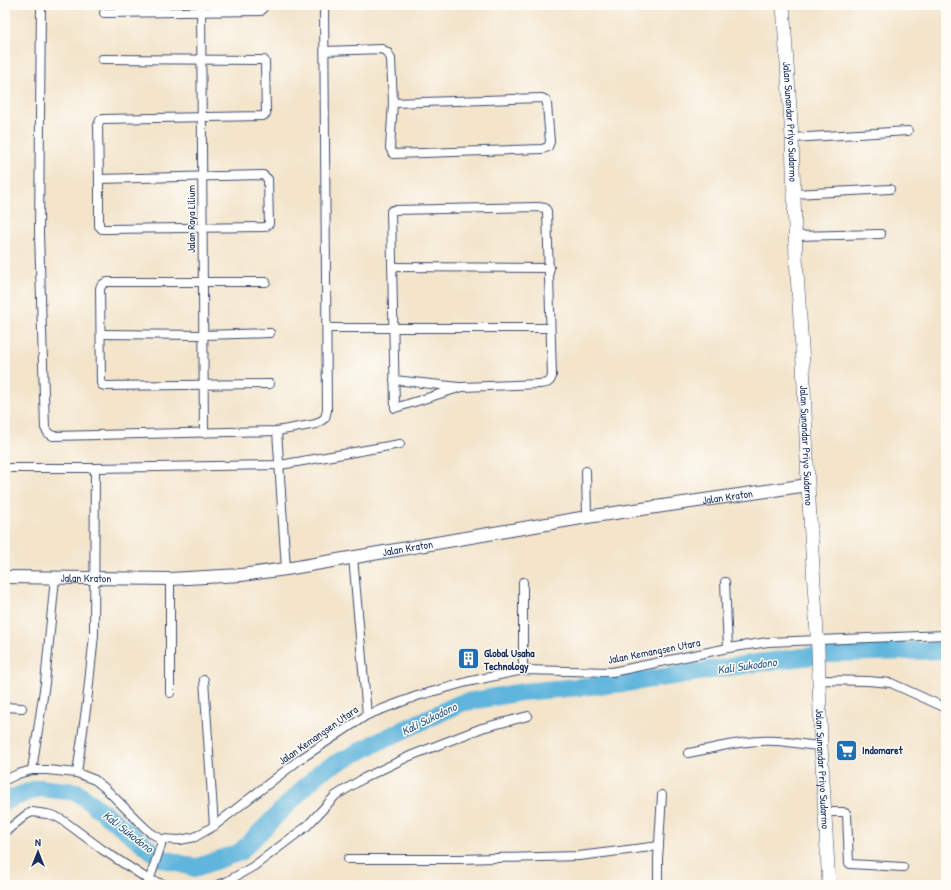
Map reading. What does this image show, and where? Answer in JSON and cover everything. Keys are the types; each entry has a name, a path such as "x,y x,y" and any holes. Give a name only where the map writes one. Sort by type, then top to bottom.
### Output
{"main road":[{"name":"Jalan Sunandar Priyo Sudarmo","path":"783,5 792,138 795,236 820,677 821,746 830,885"}],"street":[{"path":"41,5 39,233 46,429 48,433 53,436 277,431 316,424 325,418 327,410 327,328 324,5"},
{"path":"104,13 201,8 261,11 265,5"},
{"name":"Jalan Raya Lilium","path":"201,8 204,433"},
{"path":"325,51 382,49 388,53 391,59 393,103 390,148 393,154 542,150 548,147 550,142 547,104 546,100 542,98 393,103"},
{"path":"99,179 263,175 268,179 269,224 266,227 202,229 102,229 99,226 98,125 100,120 202,116 265,116 266,99 264,60 102,59"},
{"path":"792,138 908,131"},
{"path":"794,194 890,189"},
{"path":"394,380 462,387 548,383 551,381 550,268 547,211 545,208 393,210 391,213 393,267 392,327 395,409 462,387"},
{"path":"795,236 881,234"},
{"path":"393,267 550,268"},
{"path":"266,282 107,282 103,284 100,288 101,383 102,385 270,384"},
{"path":"327,328 550,328"},
{"path":"101,334 203,335 270,333"},
{"path":"277,431 286,569"},
{"path":"5,468 280,465 400,444"},
{"path":"77,773 87,702 94,635 95,468"},
{"path":"586,471 587,517"},
{"name":"Jalan Kraton","path":"5,577 170,579 241,575 286,569 587,517 808,485"},
{"path":"353,557 367,714"},
{"path":"32,770 45,683 55,578"},
{"path":"170,579 170,693"},
{"path":"523,582 523,670"},
{"path":"725,582 728,648"},
{"name":"Jalan Kemangsen Utara","path":"161,842 195,837 214,826 299,760 367,714 417,696 467,682 523,670 612,672 728,648 768,642 818,645 855,638 946,635"},
{"path":"820,677 891,683 946,708"},
{"path":"204,680 214,826"},
{"path":"5,707 22,708"},
{"path":"218,885 254,866 307,826 335,796 364,778 410,756 482,728 528,716"},
{"path":"688,753 754,742 776,741 821,746"},
{"path":"5,780 32,770 77,773 94,780 106,789 161,842 150,879"},
{"path":"658,885 662,795"},
{"path":"5,832 32,812 51,815 64,821 103,850 150,879 167,885"},
{"path":"826,812 843,812 846,814 850,864 903,867"},
{"path":"348,859 460,859 579,856 659,846"}],"waterway":[{"name":"Kali Sukodono","path":"5,801 39,788 77,792 161,858 195,868 240,852 321,771 382,740 461,703 522,692 626,683 835,653 946,650"}],"place":[{"name":"Global Usaha Technology","path":"469,659"},
{"name":"Indomaret","path":"846,750"}]}
